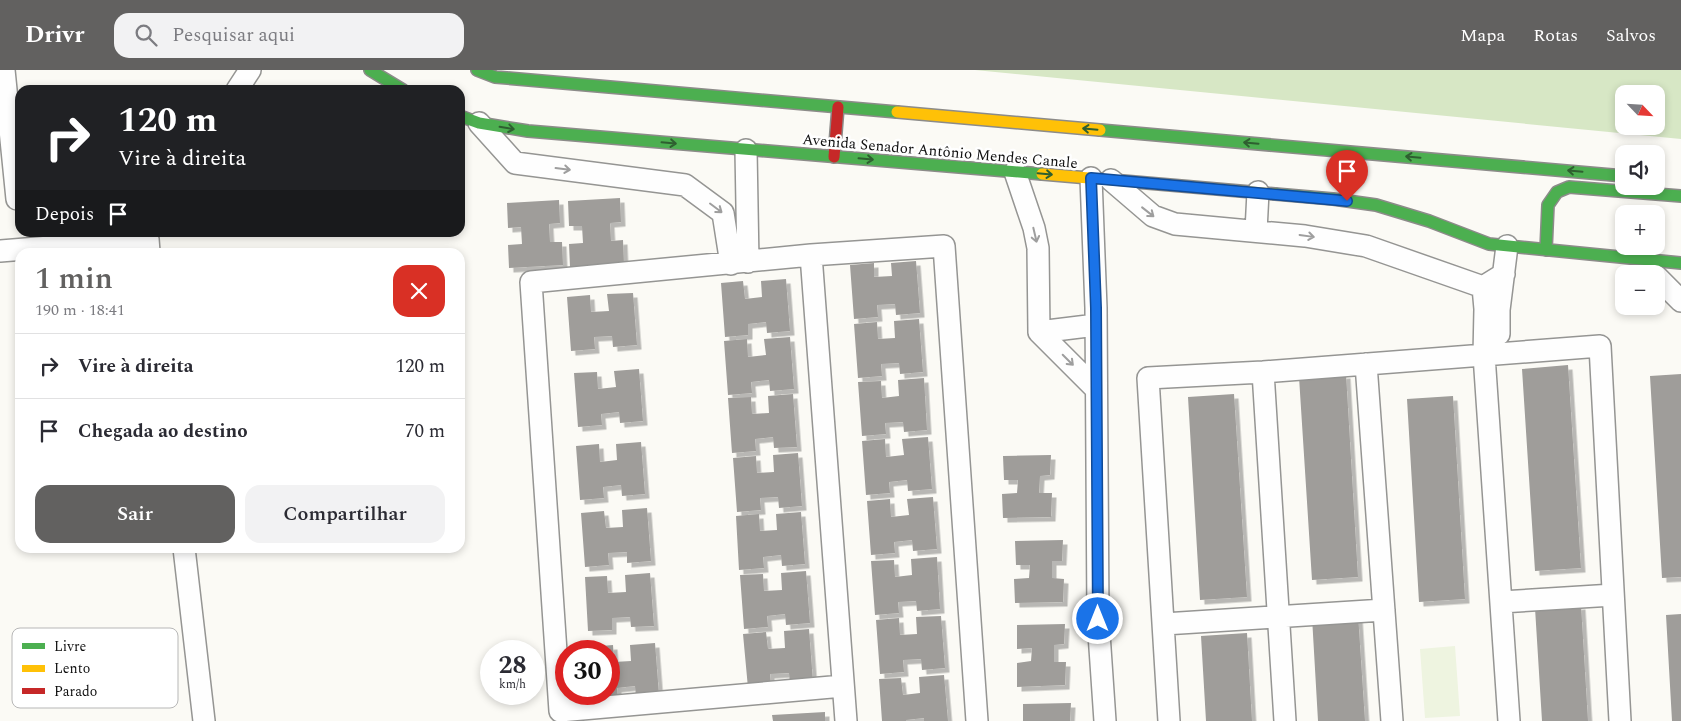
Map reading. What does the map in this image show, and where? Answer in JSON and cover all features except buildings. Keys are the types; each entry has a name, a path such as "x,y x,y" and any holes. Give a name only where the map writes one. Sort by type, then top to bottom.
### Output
{"main road":[{"path":"370,70 395,85"},
{"path":"477,70 496,77 1615,175"},
{"path":"834,157 838,106"},
{"name":"Avenida Senador Antônio Mendes Canale","path":"470,120 528,131 1333,199 1376,205 1428,221 1489,244 1681,263"},
{"path":"1546,250 1548,205 1557,192 1569,187 1681,196"},
{"path":"1639,259 1681,250"}],"street":[{"path":"4,70 12,200"},
{"path":"240,85 250,70"},
{"path":"470,120 515,163 685,185 723,213 739,263"},
{"path":"739,263 746,150"},
{"path":"1015,172 1034,228 1038,248 1039,332 1096,388"},
{"path":"1101,179 1153,216 1176,224 1305,236 1366,246 1483,287"},
{"path":"1101,179 1096,325 1096,388 1098,619 1105,721"},
{"path":"1256,231 1258,192"},
{"path":"37,248 148,239 149,248"},
{"path":"843,686 560,711 531,282 811,255 944,246 977,721"},
{"path":"1491,355 1507,246"},
{"path":"0,251 15,250"},
{"path":"811,255 846,721"},
{"path":"1639,259 1645,265"},
{"path":"1483,287 1504,274"},
{"path":"1665,285 1681,301"},
{"path":"1483,287 1491,355 1501,602 1509,721"},
{"path":"1039,332 1096,325"},
{"path":"1170,721 1148,378 1263,372 1600,346 1620,721"},
{"path":"1366,364 1392,721"},
{"path":"1263,372 1285,721"},
{"path":"185,553 204,721"},
{"path":"1501,602 1614,595"},
{"path":"1164,624 1384,610"}],"green space":[{"path":"975,70 1681,70 1681,139 1640,135 1665,135 1665,85 1615,85 1615,133"},
{"path":"1455,646 1460,716 1425,718 1420,649"}],"traffic: fast":[{"path":"370,70 395,85"},
{"path":"477,70 495,77 897,112"},
{"path":"465,118 479,123 528,131 1042,174"},
{"path":"1100,130 1615,175"},
{"path":"1546,250 1548,205 1557,192 1569,187 1681,196"},
{"path":"1275,194 1376,205 1429,221 1489,244 1681,263"}],"traffic: slow":[{"path":"897,112 1100,130"},
{"path":"1042,174 1275,194"}],"traffic: jam":[{"path":"834,157 838,107"}],"route":[{"path":"1098,619 1096,308 1091,178 1347,201"}]}
